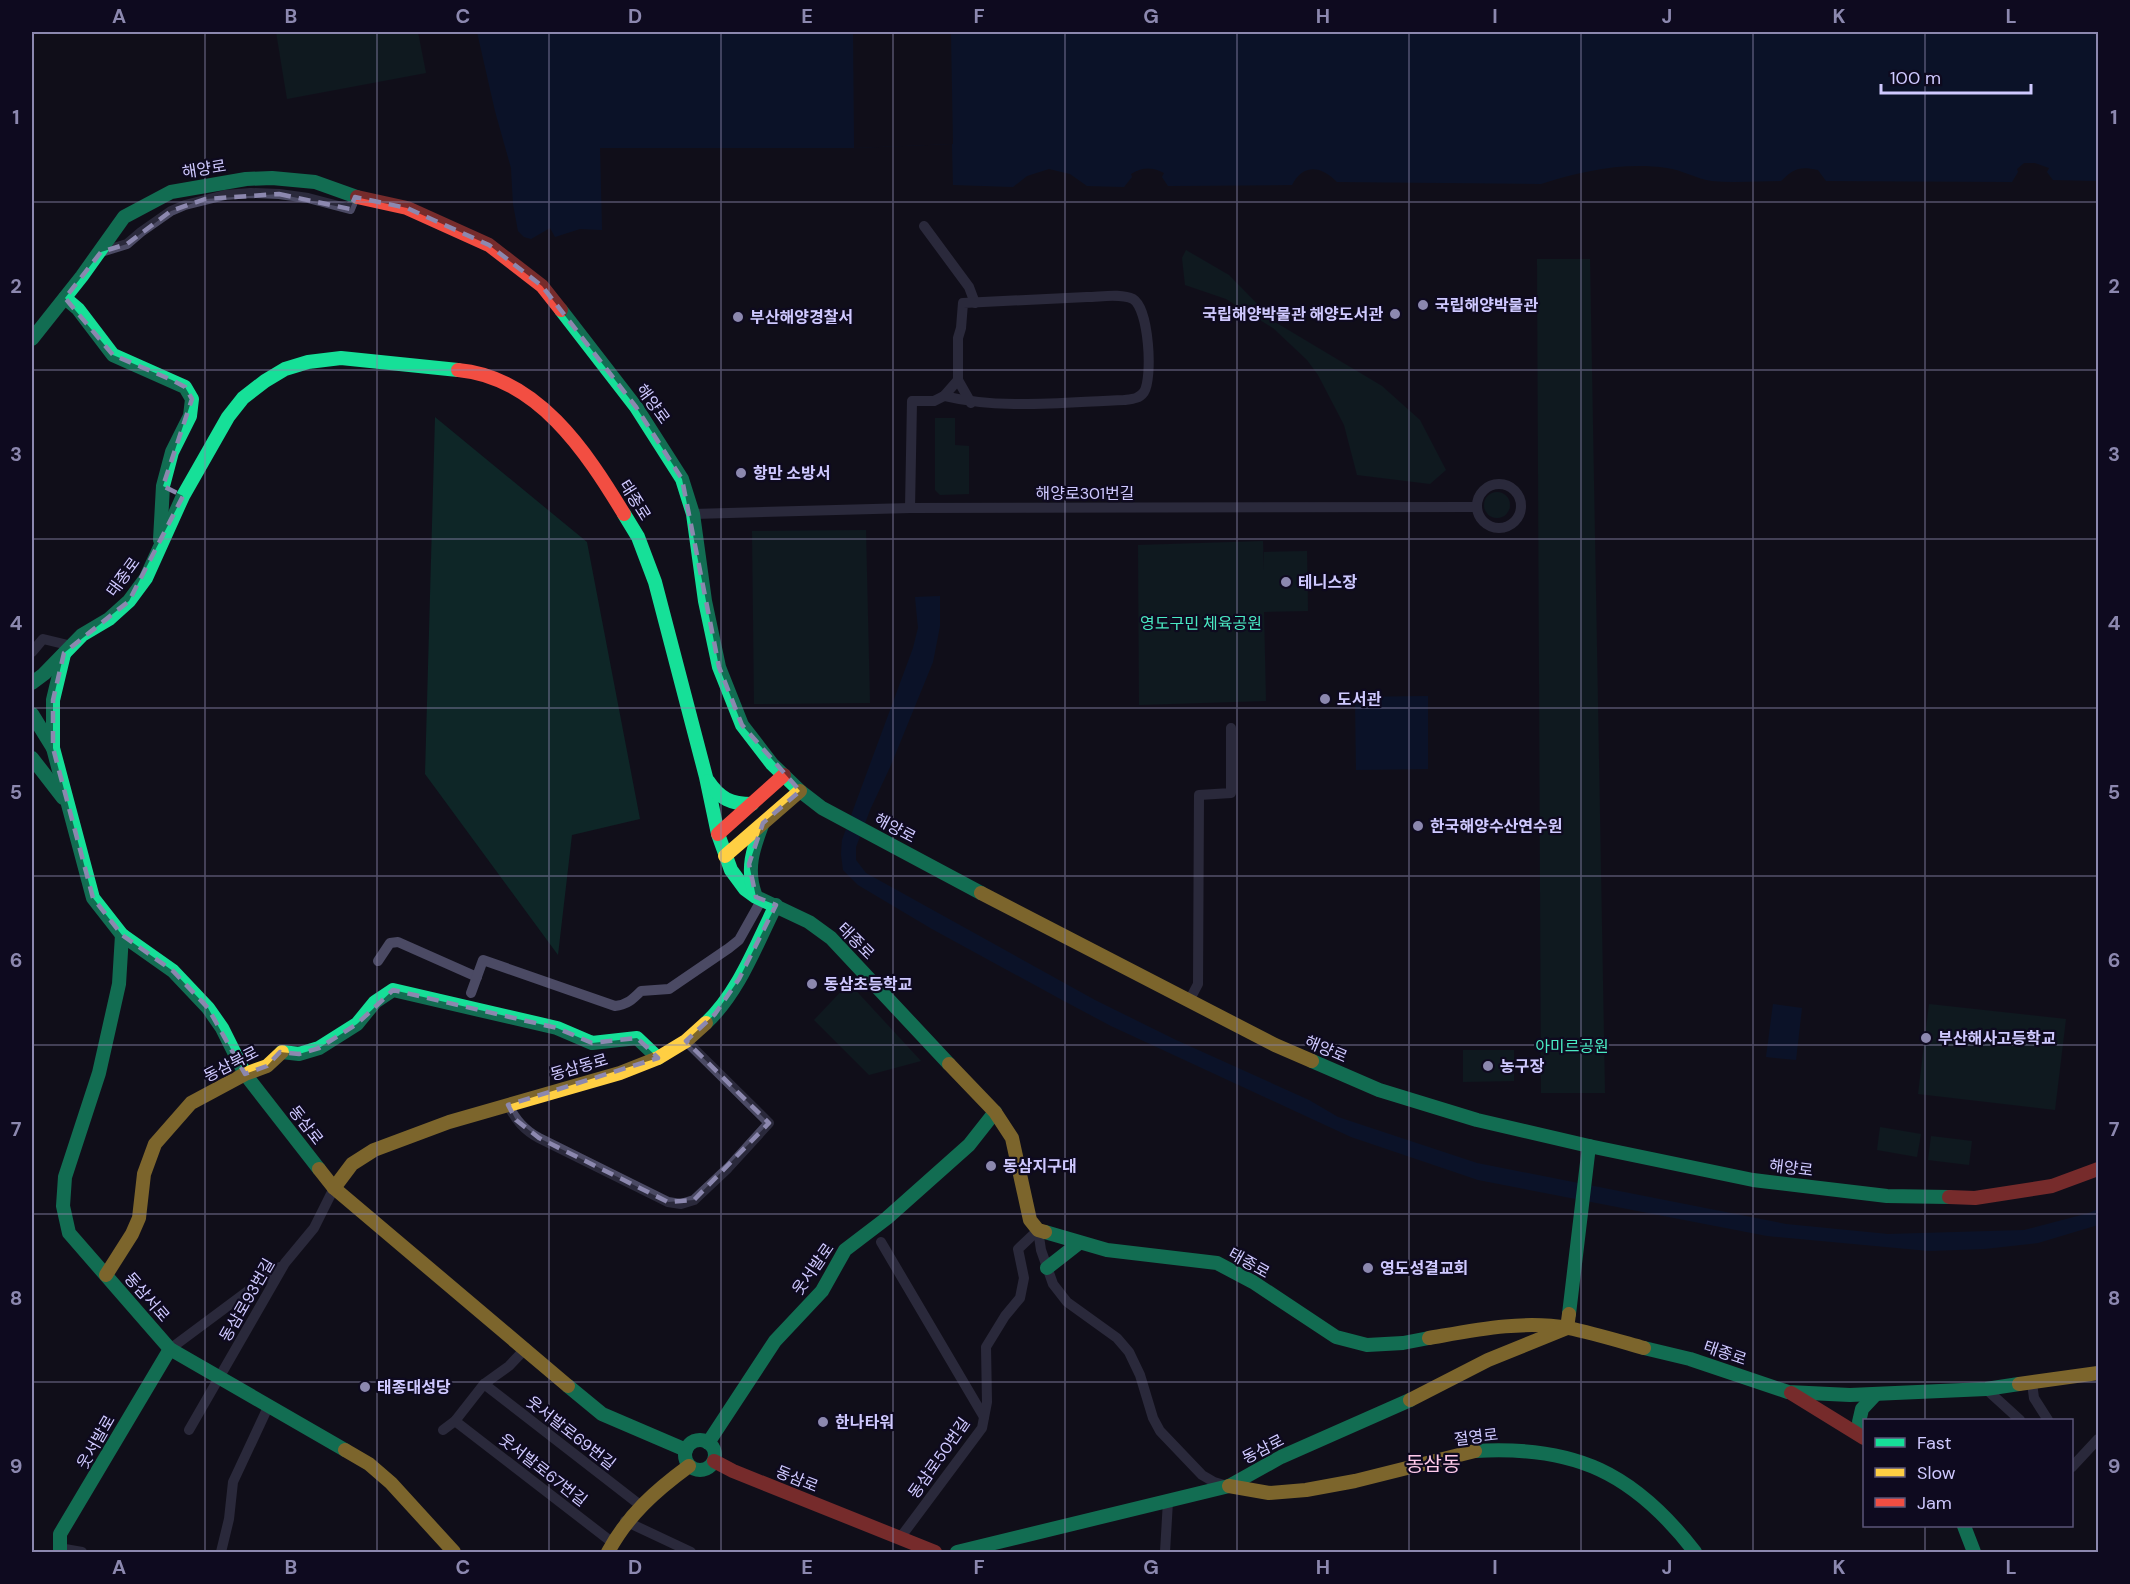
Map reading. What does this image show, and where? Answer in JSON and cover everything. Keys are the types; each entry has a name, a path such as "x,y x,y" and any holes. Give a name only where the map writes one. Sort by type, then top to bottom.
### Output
{"main road":[{"name":"해양로","path":"32,339 101,252 124,217 171,192 246,179 272,178 315,182 355,197 407,208 489,245 542,286 636,407 682,479 693,514 705,601 719,667 742,725 783,776 822,808 1275,1045 1379,1090 1477,1120 1753,1180 1887,1196 1975,1198 2052,1186 2098,1168"},
{"path":"64,298 78,309 113,355 178,383 185,387 192,399 190,416 172,452 163,486 159,550"},
{"name":"태종로","path":"32,683 44,674 82,635 109,619 129,601 146,578 183,496 228,417 243,398 285,369 341,358 472,371 507,385 533,399 562,426 586,456 638,537 658,592 706,777 718,834 731,870 745,889 809,922 831,938 995,1112 1012,1138 1030,1220 1038,1230 1107,1250 1217,1263 1253,1282 1336,1337 1353,1343 1382,1346 1480,1329 1521,1325 1567,1328 1690,1359 1788,1392 1850,1395 1986,1389 2098,1373"},
{"path":"163,486 183,496"},
{"path":"53,748 53,700 68,650"},
{"name":"동삼로","path":"32,714 53,748 93,898 122,935 173,971 208,1008 222,1028 245,1074 334,1188 602,1414 686,1450"},
{"path":"32,758 67,803"},
{"path":"718,834 783,776"},
{"path":"706,777 724,801 738,805 752,804"},
{"path":"725,856 800,791"},
{"path":"759,898 749,880 749,864 763,823"},
{"name":"동삼동로","path":"334,1188 352,1164 374,1150 449,1122 620,1073 658,1058 686,1041 715,1014 739,979 776,905"},
{"name":"동삼서로","path":"122,935 119,984 99,1073 65,1177 63,1206 69,1233 170,1349 269,1405 376,1470 391,1483 454,1552"},
{"name":"동삼북로","path":"106,1275 132,1234 139,1218 144,1174 155,1144 191,1103 245,1074 267,1066 280,1052 299,1054 319,1048 357,1024 375,1002 393,990 557,1028 592,1043 637,1038 658,1058"},
{"name":"웃서발로","path":"708,1443 775,1341 822,1291 845,1250 887,1218 969,1144 995,1112"},
{"path":"1567,1328 1589,1146"},
{"path":"1047,1268 1079,1243"},
{"name":"동삼로","path":"957,1552 1229,1486 1281,1457 1428,1392 1488,1360 1567,1328"},
{"name":"웃서발로","path":"60,1550 60,1534 170,1349"},
{"path":"1788,1392 1863,1437"},
{"path":"1863,1428 1859,1422 1862,1409 1876,1394"},
{"path":"1847,1427 1841,1414 1842,1402 1850,1395"},
{"path":"611,1548 625,1521 684,1470 686,1450 695,1441 708,1443 714,1449 714,1461 709,1468 701,1471 684,1470 673,1461 671,1445"},
{"name":"절영로","path":"1229,1486 1270,1493 1286,1492 1321,1488 1474,1451 1537,1451 1567,1456 1622,1480 1662,1510 1695,1552"},
{"name":"동삼로","path":"714,1461 733,1471 935,1552"},
{"path":"1964,1527 1974,1552"}],"street":[{"path":"101,252 127,244 171,212 205,199 251,193 279,194 350,208 355,197"},
{"path":"924,226 969,287 975,303"},
{"path":"944,396 971,403 1133,399 1140,396 1148,380 1147,326 1138,303 1130,298 1087,297 963,303 958,338 958,380 971,403"},
{"path":"910,508 912,402 934,401 944,396 958,380"},
{"path":"1498,483 1511,487 1516,492 1521,506 1516,519 1503,527 1496,528 1483,521 1477,507 1485,488 1498,483"},
{"name":"해양로301번길","path":"693,514 910,508 1477,507"},
{"path":"32,652 43,639 68,650"},
{"path":"1189,1001 1198,984 1199,795 1231,793 1231,728"},
{"path":"471,993 483,960 615,1006 623,1005 641,991 669,989 729,948 739,940 759,898"},
{"path":"378,961 390,943 398,942 477,976"},
{"path":"508,1105 516,1120 527,1132 668,1202 681,1204 694,1200 728,1168 769,1123 686,1041"},
{"name":"동삼로93번길","path":"189,1430 285,1263 314,1228 334,1188"},
{"path":"1038,1230 1041,1250 1053,1284 1060,1296 1117,1338 1129,1352 1140,1375 1153,1418 1160,1431 1202,1475 1214,1482 1229,1486"},
{"name":"동삼로50번길","path":"900,1538 982,1428 987,1402 986,1347 1005,1316 1020,1298 1024,1278 1018,1249 1038,1230"},
{"path":"881,1242 984,1417"},
{"path":"170,1349 285,1263"},
{"path":"443,1430 455,1421 484,1384 509,1366 525,1348"},
{"path":"2032,1383 2034,1398 2047,1419"},
{"name":"웃서발로69번길","path":"484,1384 640,1506"},
{"path":"1986,1389 2019,1419"},
{"path":"221,1552 229,1519 233,1482 269,1405"},
{"name":"웃서발로67번길","path":"455,1421 611,1548"},
{"path":"2073,1466 2098,1439"},
{"path":"1165,1552 1168,1501"},
{"path":"625,1521 691,1552"},
{"path":"60,1550 82,1552"}],"highlighted area":[{"path":"279,194 350,209 355,197 407,208 489,245 542,286 636,407 682,479 719,667 742,725 800,791 763,823 749,864 756,897 776,905 739,979 715,1014 686,1041 769,1123 694,1200 668,1202 539,1138 516,1120 508,1105 658,1058 637,1038 592,1043 557,1028 393,990 357,1024 319,1048 299,1054 280,1052 267,1066 245,1074 208,1008 173,971 122,935 93,898 53,748 53,700 64,653 129,601 183,496 163,486 192,399 185,387 113,355 65,298 101,252 127,244 171,211 205,199"}],"green space":[{"path":"276,32 418,32 426,73 287,99"},
{"path":"1186,250 1229,275 1275,322 1382,386 1420,420 1446,470 1430,484 1357,475 1344,425 1318,375 1307,360 1273,328 1226,299 1185,285 1182,258"},
{"name":"아미르공원","path":"1537,259 1590,259 1605,1093 1541,1093"},
{"path":"435,417 587,542 640,819 572,835 558,955 425,774"},
{"path":"935,418 955,418 955,445 969,446 969,494 940,495 935,490"},
{"path":"1497,492 1506,496 1510,505 1506,514 1497,518 1488,514 1484,505 1488,496"},
{"path":"866,530 870,703 754,704 752,531"},
{"name":"영도구민 체육공원","path":"1263,541 1264,571 1264,552 1307,551 1308,611 1264,612 1266,701 1139,705 1138,545"},
{"path":"849,983 921,1061 869,1075 814,1020"},
{"path":"1929,1004 2066,1019 2055,1110 1918,1094"},
{"name":"농구장","path":"1463,1050 1514,1050 1514,1081 1463,1082"},
{"path":"1880,1127 1921,1134 1917,1157 1877,1150"},
{"path":"1931,1136 1972,1141 1969,1165 1928,1160"}],"water":[{"path":"477,32 2098,32 2098,181 2053,180 2047,172 2049,168 2035,163 2024,163 2017,169 2018,172 2012,182 1826,181 1818,170 1806,168 1790,173 1781,181 1720,182 1667,168 1635,166 1572,175 1541,184 1337,182 1325,173 1313,169 1302,173 1292,185 1168,186 1162,177 1164,173 1148,169 1131,174 1132,177 1124,187 1087,186 1070,174 1049,169 1027,176 1013,187 953,185 952,144 854,148 600,148 602,230 580,229 555,237 550,228 531,239 524,237 518,231 513,204 511,168"},
{"path":"940,596 940,626 933,662 870,810 856,847 856,860 866,873 1095,1000 1176,1040 1309,1100 1338,1117 1477,1163 1786,1224 1888,1234 2024,1230 2098,1209 2098,1225 2038,1243 1984,1249 1929,1251 1767,1236 1478,1180 1351,1137 1111,1026 1064,1001 932,929 858,885 843,870 842,840 913,648 918,628 915,597"},
{"path":"1428,696 1428,769 1356,770 1355,697"},
{"path":"1773,1004 1802,1008 1796,1060 1766,1057"}],"pier":[{"path":"853,32 951,32 953,144 854,148"}],"traffic: fast":[{"path":"32,339 82,276 124,217 171,192 246,179 272,178 315,182 357,197"},
{"path":"65,298 78,309 113,355 185,387 192,399 190,416 172,452 163,486 160,540"},
{"path":"561,310 636,407 682,479 693,514 705,601 719,667 742,725 772,764 822,808 981,893"},
{"path":"32,683 44,674 82,635 109,619 129,601 146,578 183,496 228,417 243,398 265,381 285,369 308,362 341,358 458,370"},
{"path":"624,514 638,537 655,582 706,777 718,834 731,870 745,889 756,897 809,922 831,938 949,1064"},
{"path":"53,748 53,700 64,654"},
{"path":"32,714 53,748 93,898 122,935 173,971 208,1008 222,1028 245,1074 319,1169"},
{"path":"32,758 63,798"},
{"path":"708,781 727,799 752,804"},
{"path":"755,894 751,868 753,851 762,825"},
{"path":"706,1023 718,1011 737,983 776,905"},
{"path":"122,935 119,984 99,1073 65,1177 63,1206 69,1233 170,1349 345,1450"},
{"path":"282,1052 299,1054 319,1048 357,1024 375,1002 393,990 557,1028 592,1043 637,1038 658,1058"},
{"path":"1312,1061 1379,1090 1477,1120 1589,1146 1753,1180 1887,1196 1949,1197"},
{"path":"708,1443 775,1341 822,1291 845,1250 887,1218 969,1145 995,1112"},
{"path":"1569,1314 1589,1146"},
{"path":"1045,1232 1107,1250 1217,1263 1253,1282 1336,1337 1367,1345 1403,1343 1429,1338"},
{"path":"1047,1268 1079,1243"},
{"path":"1644,1348 1690,1359 1788,1392 1850,1395 1986,1389 2019,1384"},
{"path":"60,1552 60,1534 170,1349"},
{"path":"568,1386 602,1414 686,1450"},
{"path":"1863,1428 1859,1422 1862,1409 1876,1394"},
{"path":"957,1552 1229,1486 1281,1457 1410,1400"},
{"path":"700,1440 711,1444 715,1455 711,1466 700,1470 689,1466 685,1455 689,1444 700,1440"},
{"path":"1475,1451 1511,1450 1543,1453 1572,1459 1600,1470 1625,1484 1649,1502 1695,1552"},
{"path":"1964,1527 1974,1552"}],"traffic: slow":[{"path":"725,856 800,791"},
{"path":"981,893 1275,1045 1312,1061"},
{"path":"334,1188 352,1164 374,1150 449,1122 620,1073 658,1058 686,1041 706,1023"},
{"path":"106,1275 132,1234 139,1218 144,1174 155,1144 191,1103 245,1074 267,1066 282,1052"},
{"path":"949,1064 995,1112 1012,1138 1030,1220 1038,1230 1045,1232"},
{"path":"319,1169 334,1188 568,1386"},
{"path":"1410,1400 1488,1360 1567,1328 1569,1314"},
{"path":"1429,1338 1498,1327 1533,1325 1568,1328 1644,1348"},
{"path":"2019,1384 2098,1373"},
{"path":"345,1450 369,1464 391,1483 454,1552"},
{"path":"1229,1486 1269,1493 1306,1490 1355,1481 1475,1451"},
{"path":"608,1552 624,1526 643,1504 689,1466"}],"traffic: jam":[{"path":"357,197 407,208 489,245 542,286 561,310"},
{"path":"458,370 486,376 512,387 535,402 576,443 624,514"},
{"path":"718,834 784,775"},
{"path":"1949,1197 1975,1198 2052,1186 2098,1169"},
{"path":"1791,1393 1863,1437"},
{"path":"714,1461 733,1471 935,1552"}],"place":[{"name":"국립해양박물관","path":"1423,305"},
{"name":"국립해양박물관 해양도서관","path":"1395,314"},
{"name":"부산해양경찰서","path":"738,317"},
{"name":"항만 소방서","path":"741,473"},
{"name":"테니스장","path":"1286,582"},
{"name":"도서관","path":"1325,699"},
{"name":"한국해양수산연수원","path":"1418,826"},
{"name":"동삼초등학교","path":"812,984"},
{"name":"부산해사고등학교","path":"1926,1038"},
{"name":"농구장","path":"1488,1066"},
{"name":"동삼지구대","path":"991,1166"},
{"name":"영도성결교회","path":"1368,1268"},
{"name":"태종대성당","path":"365,1387"},
{"name":"한나타워","path":"823,1422"}],"district":[{"name":"동삼동","path":"1433,1464"}]}
